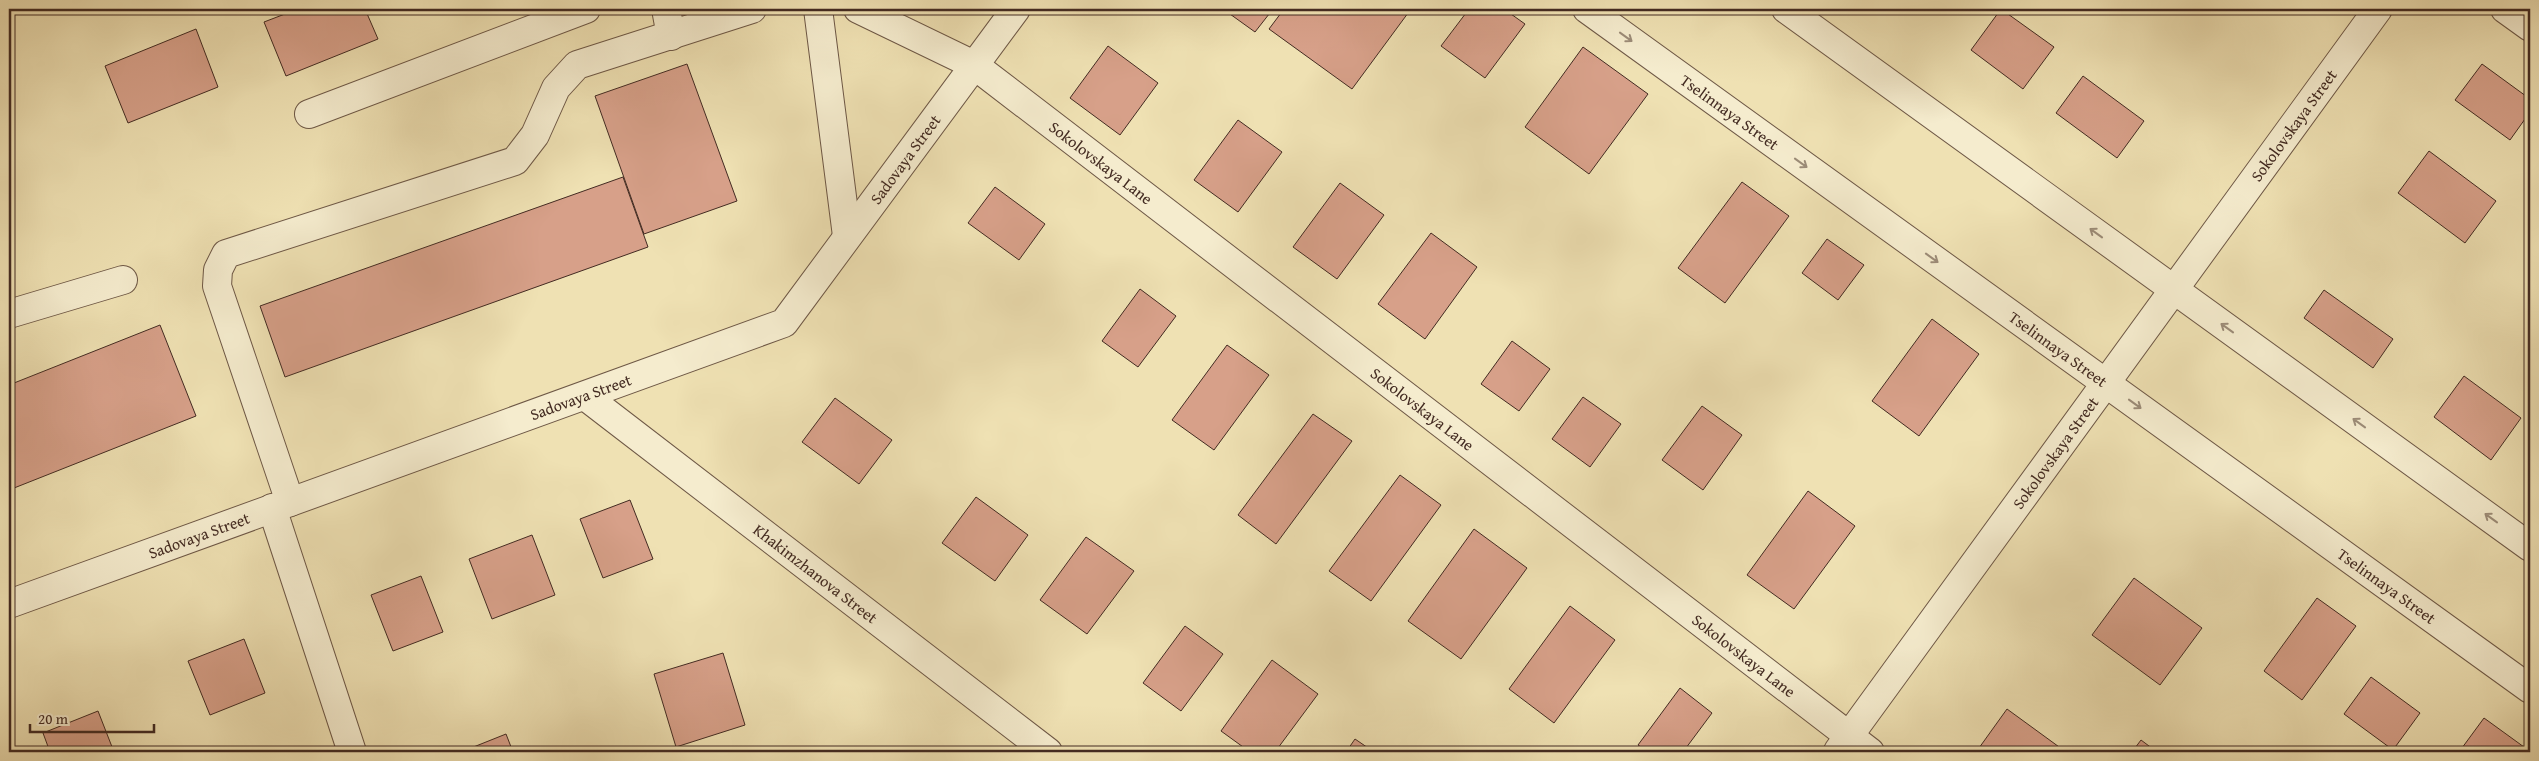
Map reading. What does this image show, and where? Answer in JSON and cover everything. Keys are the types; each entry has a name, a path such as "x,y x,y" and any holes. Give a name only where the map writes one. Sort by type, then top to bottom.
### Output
{"street":[{"path":"309,114 586,9"},
{"path":"666,9 671,36"},
{"path":"352,752 218,286 218,270 226,254 515,161 535,135 556,88 577,66 752,9"},
{"path":"818,9 847,236"},
{"path":"858,9 974,65"},
{"name":"Sadovaya Street","path":"9,604 784,322 1016,9"},
{"name":"Tselinnaya Street","path":"1587,9 2530,690"},
{"path":"1786,9 2530,547"},
{"name":"Sokolovskaya Street","path":"1852,747 2106,383 2378,9"},
{"path":"2505,9 2530,27"},
{"name":"Sokolovskaya Lane","path":"974,65 1852,747"},
{"path":"9,314 123,280"},
{"name":"Khakimzhanova Street","path":"585,396 1048,752"}],"building":[{"path":"298,9 365,9 378,39 286,76 264,22"},
{"path":"1223,9 1273,9 1255,32"},
{"path":"1284,9 1411,9 1352,89 1269,29"},
{"path":"1469,9 1504,9 1525,24 1485,78 1441,46"},
{"path":"2001,9 2054,47 2023,89 1971,50"},
{"path":"196,29 218,87 128,123 105,66"},
{"path":"1108,46 1158,83 1120,135 1070,98"},
{"path":"1583,47 1648,94 1589,174 1525,127"},
{"path":"687,64 737,201 644,234 595,96"},
{"path":"2482,64 2530,99 2530,112 2510,140 2455,100"},
{"path":"2083,76 2144,121 2117,158 2056,113"},
{"path":"1238,120 1282,152 1238,212 1194,180"},
{"path":"2429,151 2496,201 2465,243 2398,193"},
{"path":"623,177 648,247 285,377 260,306"},
{"path":"1742,182 1789,216 1725,303 1678,268"},
{"path":"1340,183 1384,215 1337,279 1293,247"},
{"path":"995,187 1045,224 1019,260 968,223"},
{"path":"1431,233 1477,267 1425,339 1378,304"},
{"path":"1827,239 1864,265 1838,300 1802,273"},
{"path":"1140,289 1176,316 1138,367 1102,341"},
{"path":"2324,290 2393,339 2373,368 2304,318"},
{"path":"1932,319 1979,354 1919,436 1872,401"},
{"path":"160,325 196,416 9,490 9,385"},
{"path":"1512,341 1550,369 1519,411 1481,384"},
{"path":"1227,345 1269,375 1214,450 1172,420"},
{"path":"2464,376 2521,418 2491,460 2434,417"},
{"path":"1583,397 1621,424 1590,467 1552,439"},
{"path":"835,398 892,440 859,484 802,442"},
{"path":"1702,406 1742,435 1703,490 1662,460"},
{"path":"1313,414 1352,441 1276,544 1238,515"},
{"path":"1400,475 1441,505 1371,601 1329,571"},
{"path":"1808,491 1855,526 1794,609 1747,575"},
{"path":"976,497 1028,535 995,581 942,543"},
{"path":"630,500 653,559 603,578 580,519"},
{"path":"1474,529 1527,568 1461,659 1408,621"},
{"path":"532,535 555,595 492,619 469,559"},
{"path":"1086,537 1134,571 1087,634 1040,600"},
{"path":"421,576 443,632 393,651 371,595"},
{"path":"2134,578 2202,628 2160,685 2092,635"},
{"path":"2317,598 2356,626 2302,700 2264,671"},
{"path":"1570,606 1615,640 1554,723 1509,689"},
{"path":"1185,626 1223,654 1181,711 1143,683"},
{"path":"244,639 265,693 210,715 188,661"},
{"path":"723,653 745,725 676,747 654,674"},
{"path":"1272,660 1318,694 1275,752 1250,752 1221,731"},
{"path":"2371,677 2420,713 2393,750 2344,714"},
{"path":"1680,688 1712,713 1683,752 1649,752 1638,745"},
{"path":"2007,709 2066,752 1986,752 1979,748"},
{"path":"98,711 114,752 50,752 43,733"},
{"path":"2484,718 2524,747 2520,752 2459,752"},
{"path":"506,734 513,752 461,752"},
{"path":"1355,739 1374,752 1346,752"},
{"path":"2141,740 2157,752 2132,752"}]}
